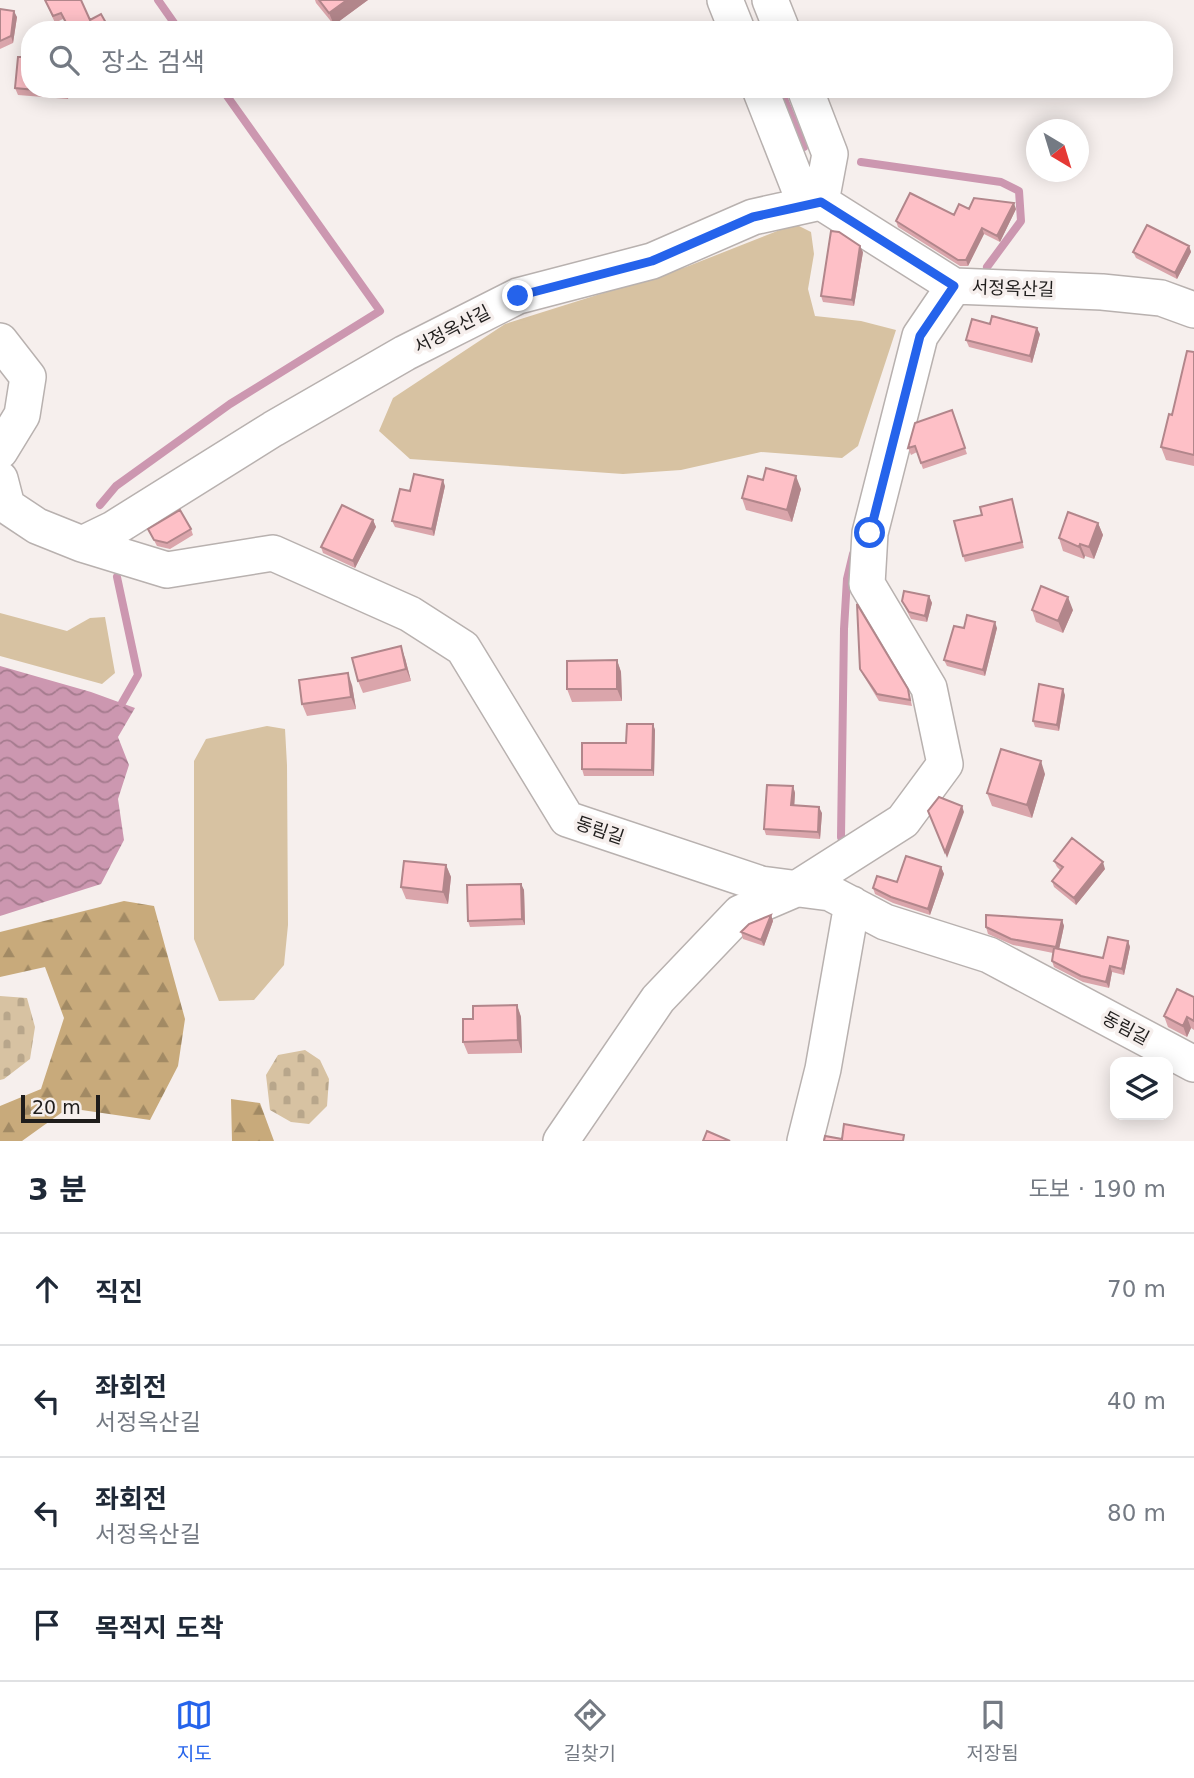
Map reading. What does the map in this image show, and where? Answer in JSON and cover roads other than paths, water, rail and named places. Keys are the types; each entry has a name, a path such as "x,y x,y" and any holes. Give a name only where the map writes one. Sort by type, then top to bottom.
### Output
{"lane":[{"path":"725,0 733,21"},
{"path":"771,0 779,21"},
{"path":"764,98 799,188 821,202 830,154 808,98"},
{"name":"서정옥산길","path":"82,544 113,529 273,429 405,353 518,296 652,261 753,217 821,202 954,286 1102,292 1161,298 1194,310"},
{"path":"561,1141 658,999 740,913 796,889 903,821 945,764 929,688 867,584 870,533 920,336 954,286"},
{"path":"0,341 28,377 22,415 0,451"},
{"path":"0,479 7,506 37,526 82,544"},
{"name":"동림길","path":"82,544 167,570 273,553 410,614 463,648 567,819 761,884 830,892 884,922 989,955 1194,1064"},
{"path":"805,1141 823,1069 852,904"}],"water":[{"path":"0,666 91,692 135,708 118,737 129,765 118,799 124,840 101,884 0,916"}],"waterway":[{"path":"158,0 173,21"},
{"path":"100,505 116,486 230,404 380,311 228,98"},
{"path":"784,98 804,147"},
{"path":"861,162 1001,182 1019,191 1021,221 987,267"},
{"path":"841,837 844,629 847,579 853,554"},
{"path":"117,577 138,675 122,703"}]}
